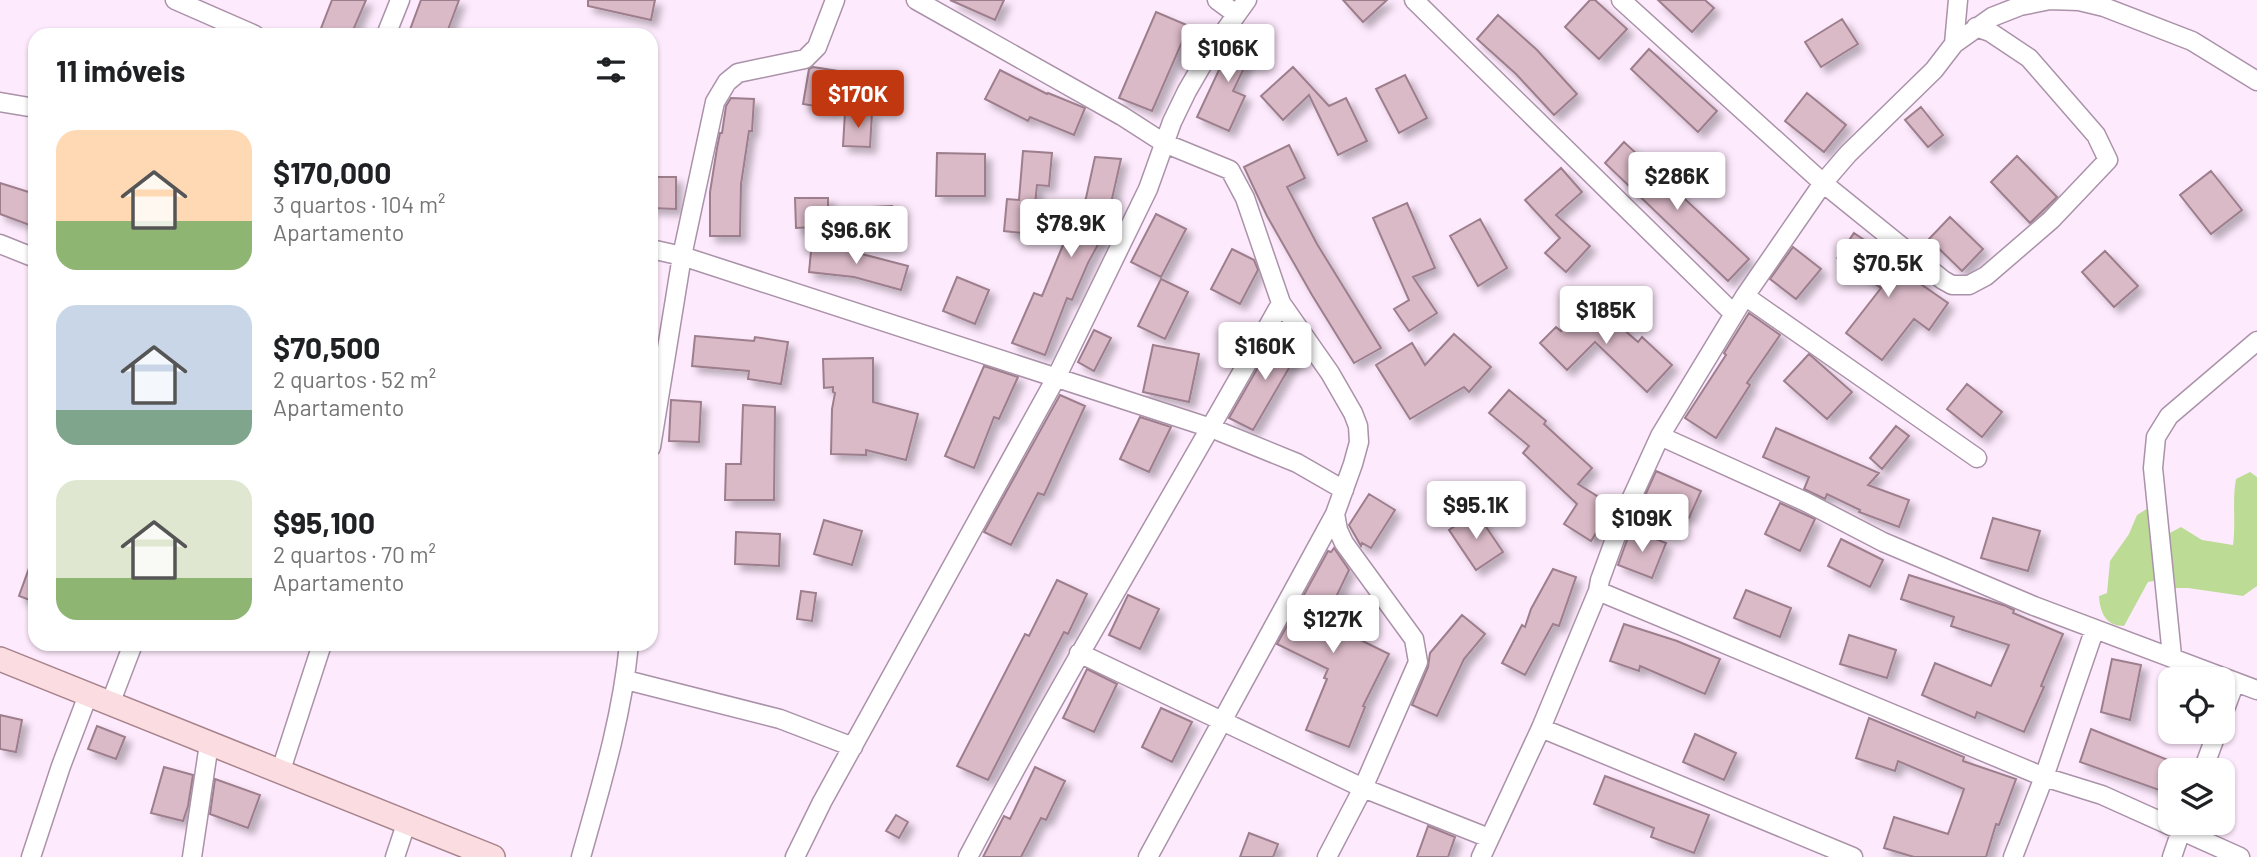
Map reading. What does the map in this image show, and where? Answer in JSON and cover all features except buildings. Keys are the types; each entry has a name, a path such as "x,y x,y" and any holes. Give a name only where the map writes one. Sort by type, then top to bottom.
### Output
{"main road":[{"path":"0,659 493,857"}],"street":[{"path":"175,0 239,28"},
{"path":"389,28 401,0"},
{"path":"658,404 682,256 715,102 727,82 738,74 805,59 817,47 835,0"},
{"path":"916,0 1164,143 1230,170 1245,198 1281,303 1330,373 1358,426 1359,442 1335,514 1148,857"},
{"path":"795,857 1056,378 1148,189 1186,91 1241,7 1217,0"},
{"path":"1414,0 1734,314"},
{"path":"1621,0 1822,183 1952,285 1969,285 1986,275 2051,220 2108,159 2096,135 2029,58 1990,32 1976,27"},
{"path":"1954,44 1958,0"},
{"path":"1481,857 1541,728 1598,591 1623,517 1660,436 1745,296 1822,183 1847,154 1934,69 1954,44 1992,16 2020,6 2050,0 2079,1 2104,7 2192,41 2257,81"},
{"path":"0,102 28,107"},
{"path":"0,244 28,255"},
{"path":"658,251 682,256 1211,428 1297,463 1344,490"},
{"path":"1745,296 1977,458"},
{"path":"968,857 1079,653 1281,303"},
{"path":"2172,656 2154,468 2155,437 2169,416 2257,341"},
{"path":"1660,436 1806,502 1883,542 2094,631 2199,667"},
{"path":"1327,857 1363,788 1418,662 1417,649 1406,629 1344,543 1335,514"},
{"path":"1598,591 2044,777 2102,795 2158,817"},
{"path":"2013,857 2044,777 2094,631"},
{"path":"110,704 130,651"},
{"path":"280,773 320,651"},
{"path":"581,857 613,744 626,680 628,651"},
{"path":"1079,653 1363,788 1489,838"},
{"path":"626,680 780,719 853,747"},
{"path":"2235,682 2257,690"},
{"path":"31,857 88,695"},
{"path":"1541,728 1853,857"},
{"path":"192,857 209,744"},
{"path":"396,857 406,824"},
{"path":"2172,857 2179,835"},
{"path":"2197,835 2240,857"}],"green space":[{"path":"2250,472 2257,477 2257,586 2243,596 2174,588 2160,580 2148,582 2124,626 2108,621 2101,608 2099,596 2107,593 2110,561 2129,534 2137,515 2153,505 2168,534 2181,527 2202,540 2233,545 2236,479"}]}
